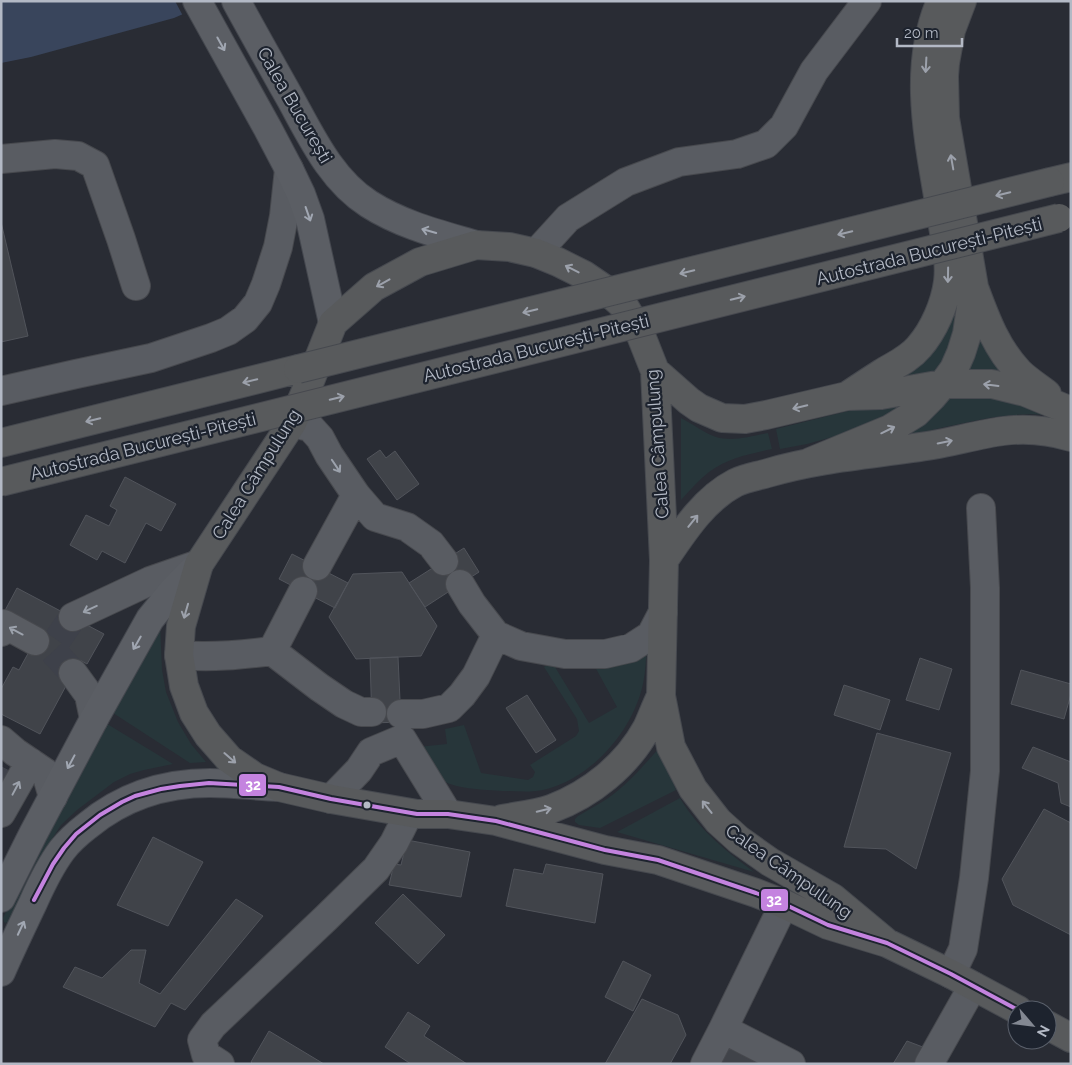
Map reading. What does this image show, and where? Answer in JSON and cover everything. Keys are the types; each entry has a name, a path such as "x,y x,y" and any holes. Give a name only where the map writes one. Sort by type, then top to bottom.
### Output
{"highway":[{"path":"847,396 903,361 920,347 933,327 943,304 948,281 948,258 928,134 925,95 926,57 933,22 941,1"},
{"path":"962,1 951,30 945,63 945,118 974,287 997,344 1011,363 1030,382 1071,410"},
{"path":"1,443 1060,179"},
{"name":"Autostrada București-Pitești","path":"1,482 1065,217"},
{"name":"Calea Câmpulung","path":"887,942 832,898 770,862 739,840 718,821 693,789 671,747 661,696 664,560 655,371 640,333 624,306 606,290 584,275 558,262 536,253 509,247 476,244 420,262 374,287 333,323 292,423 199,564 181,626 179,655 184,686 194,713 208,735 229,759 255,777 279,787 331,799 409,813 448,814 496,820 605,850 658,860 756,893 828,925 887,942 1007,1004"},
{"path":"810,462 890,429 916,413 932,397 954,369 961,353 967,334 974,287"},
{"path":"655,371 689,402 722,418 745,419 847,396 881,395 943,384 992,384 1025,392 1071,410"},
{"path":"664,560 705,507 717,495 736,482 810,462 933,445 1004,430 1042,430 1071,437"},
{"path":"496,820 550,809 577,798 605,778 639,740 647,728 661,696"},
{"path":"1057,1030 1071,1038"}],"main road":[{"name":"Calea București","path":"197,1 268,129 301,194 310,219 333,323"},
{"name":"Calea București","path":"236,1 317,148 344,184 367,203 390,216 420,228 476,244"},
{"path":"1,898 94,719 150,619 172,592 199,564"},
{"path":"1,972 31,906 53,864 76,834 109,809 135,796 161,788 209,783 279,787"}],"street":[{"path":"536,253 568,218 626,182 679,162 737,154 766,144 784,126 814,71 867,1"},
{"path":"1,159 55,154 78,156 95,165 136,286"},
{"path":"1,391 151,358 228,331 245,319 258,303 278,248 284,216 289,169"},
{"path":"292,423 310,427 320,438 356,495 375,517 406,528 430,544 444,561"},
{"path":"317,566 356,495"},
{"path":"929,1064 962,980 962,949 974,878 985,771 985,588 981,508"},
{"path":"72,617 150,581 199,564"},
{"path":"460,584 472,604 496,635 521,646 565,654 605,654 631,648 651,635 663,612"},
{"path":"272,651 303,591"},
{"path":"1,632 4,624 35,641"},
{"path":"331,799 359,770 371,752 401,722 423,714 449,708 462,695 476,676 496,635"},
{"path":"179,655 202,657 238,656 272,651 344,704 361,712 372,712"},
{"path":"73,672 89,695 94,719"},
{"path":"401,722 448,814"},
{"path":"1,813 13,756 46,774 53,797"},
{"path":"220,1064 206,1056 202,1040 212,1025 376,869 394,843 409,813"},
{"path":"705,1064 784,904"},
{"path":"723,1029 791,1064"}],"shaded area":[{"path":"965,294 943,370 881,383 957,297"},
{"path":"979,323 1014,375 978,369 960,371"},
{"path":"952,389 992,391 1047,415 1032,414 989,418 894,439"},
{"path":"913,397 893,414 847,433 780,449 776,429 888,401"},
{"path":"681,418 716,437 742,438 768,433 772,449 739,457 716,467 702,478 681,500"},
{"path":"160,622 162,670 166,692 178,722 191,744 206,762 190,763 110,711"},
{"path":"647,642 642,688 629,721 619,736 594,763 564,783 547,789 531,791 502,791 460,787 444,782 438,777 418,747 447,744 445,729 464,725 481,773 528,780 533,777 535,772 530,765 576,736 579,731 577,719 544,667 552,662 589,723 617,707 594,665"},
{"path":"104,722 173,764 130,774 114,782 77,810 61,825 9,921 6,923 3,918 43,834"},
{"path":"661,746 676,790 600,828 579,825 575,822 578,816 618,790"},
{"path":"680,798 704,830 723,848 754,872 617,832"}],"water":[{"path":"1,1 213,1 174,18 31,57 1,63"}],"pier":[{"path":"175,1 216,1 214,4 183,16"}],"building":[{"path":"1,222 28,336 1,342"},
{"path":"380,450 386,458 395,451 419,484 397,500 367,459"},
{"path":"125,477 176,504 161,531 146,523 125,563 102,551 97,560 70,545 86,515 109,526 117,510 110,506"},
{"path":"464,548 479,572 425,607 409,583"},
{"path":"292,554 348,583 335,608 279,579"},
{"path":"402,572 437,626 421,656 356,659 329,617 353,574"},
{"path":"17,588 104,634 87,664 80,660 40,734 1,714 1,689 13,667 19,670 37,637 1,618"},
{"path":"398,657 401,722 372,723 370,658"},
{"path":"920,658 952,669 939,710 906,700"},
{"path":"1021,670 1071,684 1071,694 1064,719 1011,704"},
{"path":"844,685 890,700 880,730 834,715"},
{"path":"527,695 556,740 536,753 506,708"},
{"path":"877,733 951,753 916,869 886,849 844,847"},
{"path":"1033,747 1071,762 1071,807 1061,803 1058,783 1022,768"},
{"path":"1,767 17,775 1,803"},
{"path":"1044,809 1071,823 1071,935 1013,905 1002,879"},
{"path":"153,837 203,862 168,926 117,905"},
{"path":"407,840 470,852 461,897 389,885 394,864 401,865"},
{"path":"546,864 603,874 595,923 506,906 514,869 543,874"},
{"path":"403,894 445,935 418,964 375,923"},
{"path":"236,899 263,916 185,1010 171,1003 155,1027 63,987 75,967 102,978 131,950 146,950 139,983 160,994"},
{"path":"623,961 651,975 633,1011 605,997"},
{"path":"642,999 678,1015 686,1035 670,1064 605,1064"},
{"path":"408,1012 430,1026 424,1036 467,1064 411,1064 385,1047"},
{"path":"269,1031 324,1064 253,1064 251,1062"},
{"path":"907,1041 928,1049 921,1064 893,1064"},
{"path":"723,1043 777,1064 712,1064"}],"tunnel":[{"path":"73,617 51,649 73,673"},
{"path":"1,778 6,769"}],"transit line":[{"name":"32","path":"34,900 53,864 76,834 100,815 135,796 161,789 209,783 279,787 331,799 417,814 448,814 496,821 605,850 658,860 756,893 828,925 887,943 1007,1004"}]}
